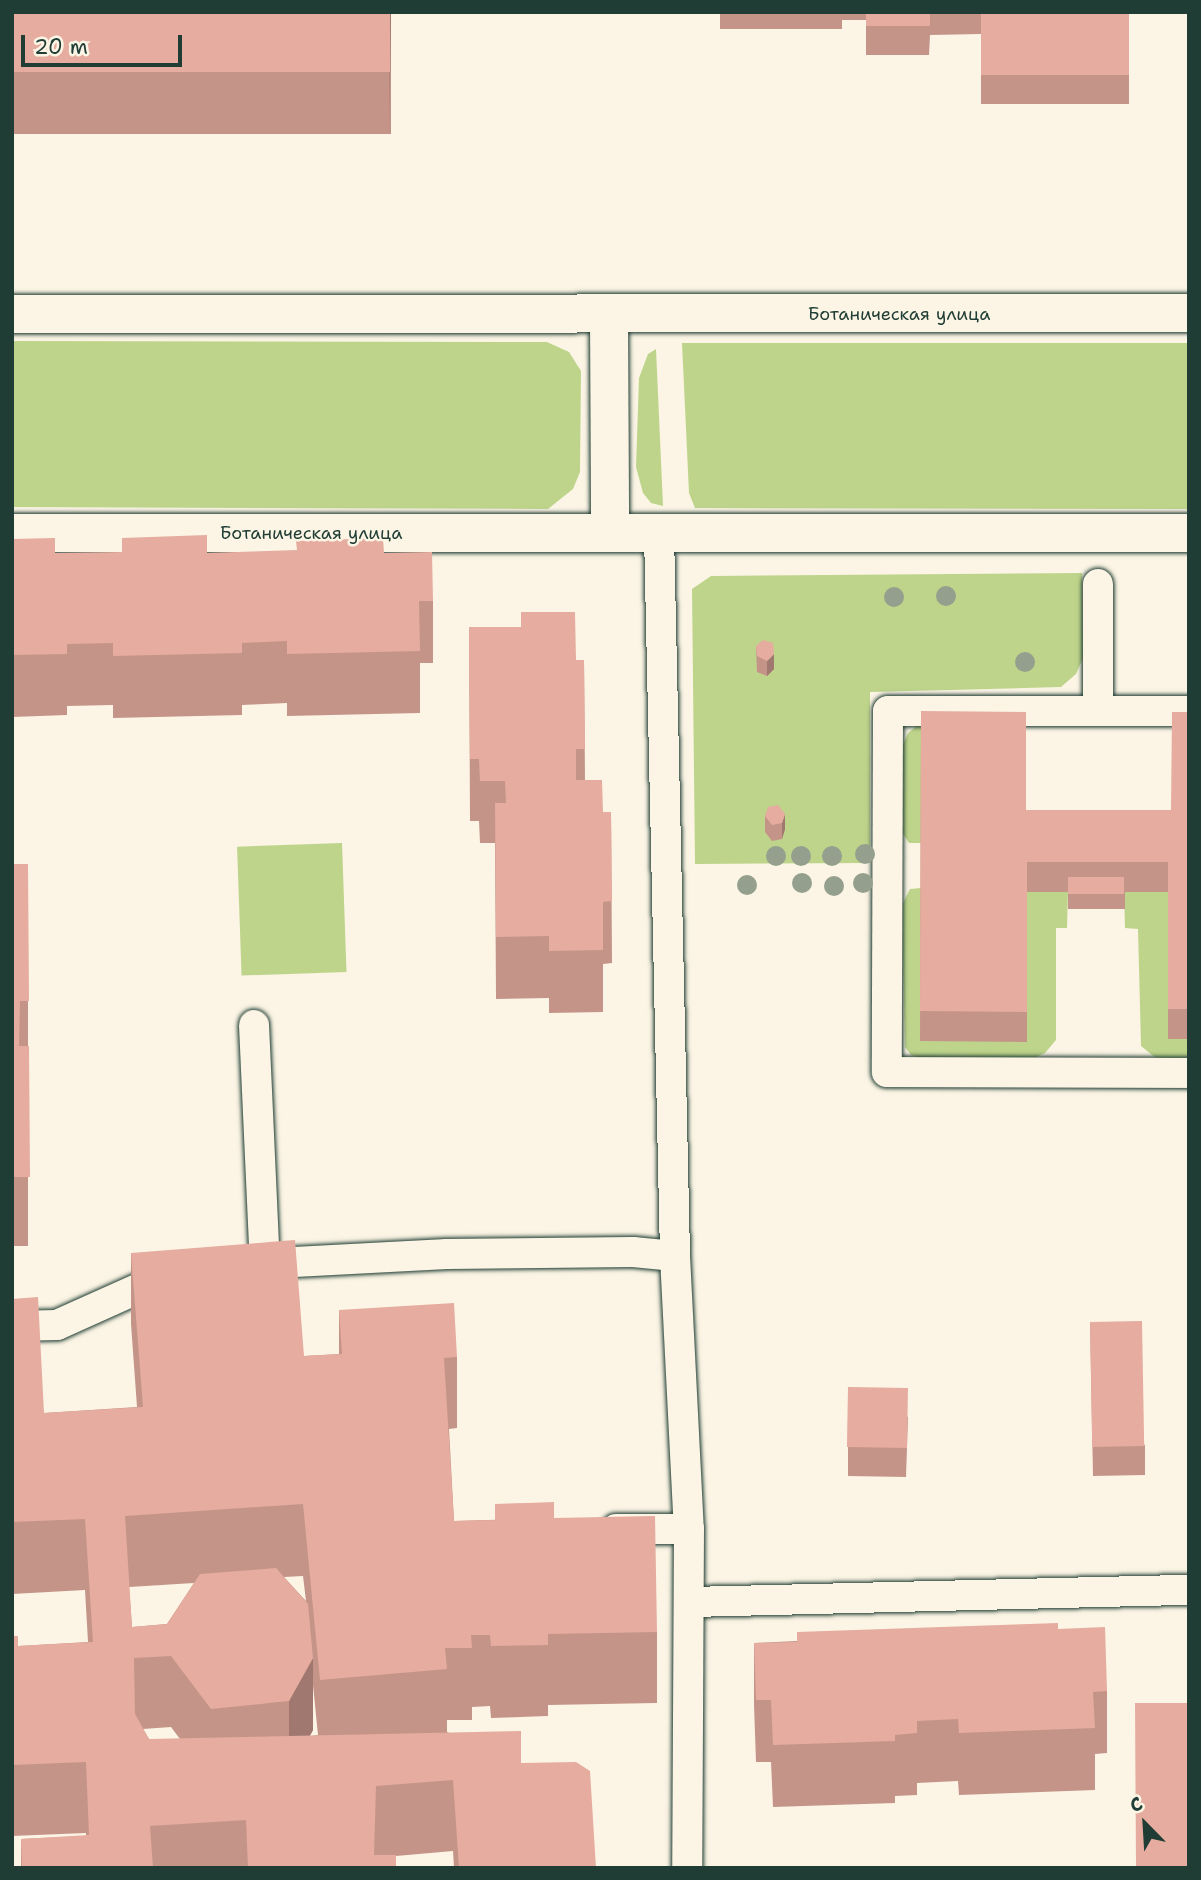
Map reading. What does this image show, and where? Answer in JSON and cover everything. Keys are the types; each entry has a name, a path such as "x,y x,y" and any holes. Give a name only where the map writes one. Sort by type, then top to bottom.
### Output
{"street":[{"name":"Ботаническая улица","path":"12,314 608,316 1189,313"},
{"path":"608,316 610,533"},
{"name":"Ботаническая улица","path":"12,533 1189,533"}],"lane":[{"path":"659,533 675,1256 689,1529 687,1868"},
{"path":"1098,584 1098,711"},
{"path":"1189,711 888,711 887,1072 1189,1073"},
{"path":"254,1025 265,1263"},
{"path":"12,1326 57,1325 171,1274 265,1263 447,1254 633,1252 675,1256"},
{"path":"583,1529 689,1529"},
{"path":"690,1602 1189,1590"}],"green space":[{"path":"12,341 547,342 569,352 581,371 580,472 573,489 548,509 12,507"},
{"path":"682,343 1189,343 1189,509 695,508 689,493"},
{"path":"656,349 663,506 651,503 643,493 636,467 639,378 648,354"},
{"path":"1082,573 1083,658 1076,674 1061,687 870,692 870,863 695,864 692,589 711,576"},
{"path":"917,726 978,726 921,741 921,843 909,843 903,834 902,747 908,733"},
{"path":"342,843 347,972 242,976 237,847"},
{"path":"921,888 1026,1042 1027,892 1068,892 1067,928 1056,928 1056,1040 1045,1053 1034,1058 923,1059 911,1055 905,1047 902,905 910,889"},
{"path":"1124,892 1168,892 1168,1038 1189,1039 1189,1061 1157,1059 1141,1046 1138,929 1125,928"}],"building":[{"path":"12,12 390,12 390,72 12,72"},
{"path":"866,12 930,12 930,26 866,26"},
{"path":"981,12 1129,12 1129,75 981,75"},
{"path":"207,535 207,553 297,550 296,541 383,538 384,553 432,552 433,601 419,601 420,651 287,654 287,641 242,643 242,653 113,656 113,643 67,644 67,654 12,655 12,539 55,538 55,553 122,552 122,538"},
{"path":"521,612 575,612 576,660 584,660 585,749 576,749 576,780 602,780 603,812 611,812 612,901 603,902 603,950 549,951 549,936 496,937 495,803 506,803 505,781 480,781 479,759 470,759 469,627 521,627"},
{"path":"763,640 773,643 774,654 767,661 757,656 756,646"},
{"path":"921,711 1026,712 1026,810 1171,810 1172,712 1189,712 1189,1009 1168,1009 1168,862 1027,862 1027,1012 920,1011"},
{"path":"778,805 785,814 782,823 772,825 765,816 768,807"},
{"path":"12,864 28,864 29,1001 20,1001 19,1046 29,1046 30,1177 12,1177"},
{"path":"1068,877 1124,877 1124,894 1068,894"},
{"path":"295,1240 304,1356 342,1354 339,1310 454,1303 457,1357 444,1358 454,1521 495,1520 495,1504 554,1502 554,1518 655,1516 657,1632 548,1634 548,1645 491,1646 490,1635 471,1635 472,1648 445,1648 447,1669 320,1680 303,1504 125,1516 132,1627 167,1624 200,1574 276,1568 308,1604 313,1658 289,1701 211,1709 171,1656 134,1658 135,1714 149,1739 521,1731 521,1763 576,1762 590,1771 596,1868 459,1868 453,1780 376,1786 374,1855 396,1855 396,1868 248,1868 246,1820 150,1826 153,1868 22,1868 21,1839 89,1835 86,1762 12,1765 12,1636 18,1636 18,1646 93,1642 85,1519 12,1522 12,1299 38,1297 44,1413 143,1407 131,1253"},
{"path":"1142,1321 1144,1446 1092,1447 1090,1322"},
{"path":"848,1387 908,1388 907,1448 847,1447"},
{"path":"1058,1623 1058,1629 1105,1627 1107,1691 1093,1692 1095,1728 959,1733 958,1719 917,1721 917,1733 895,1735 895,1741 773,1745 771,1700 756,1700 754,1643 797,1642 797,1632"},
{"path":"1187,1690 1189,1868 1136,1868 1135,1703 1187,1703"}]}
